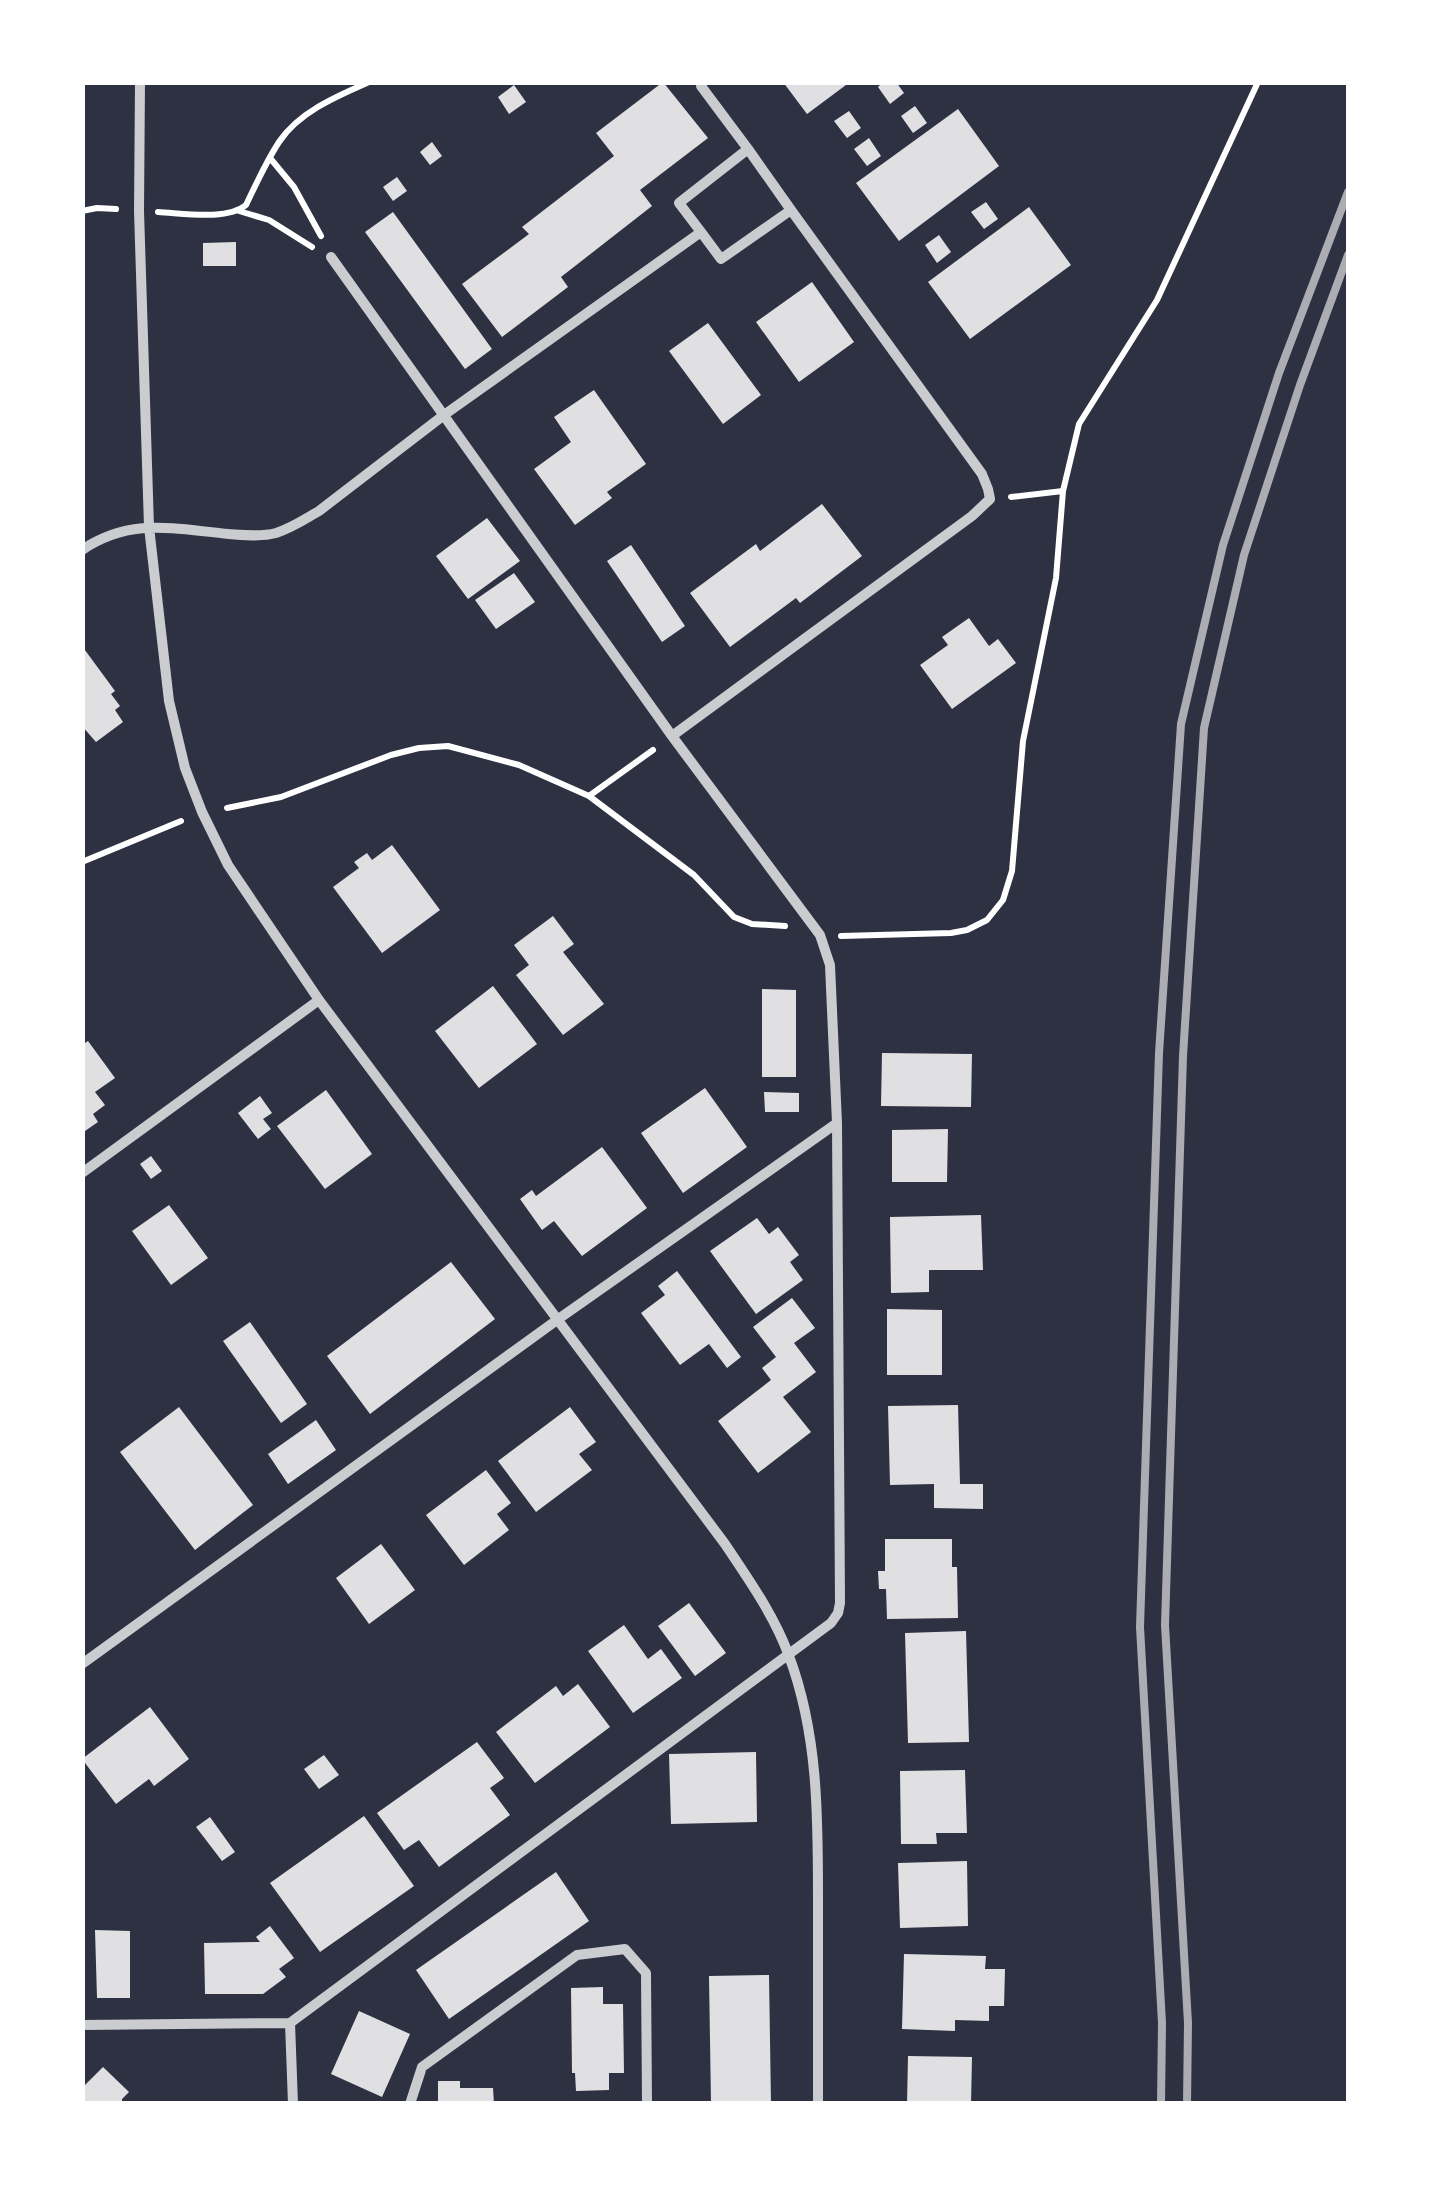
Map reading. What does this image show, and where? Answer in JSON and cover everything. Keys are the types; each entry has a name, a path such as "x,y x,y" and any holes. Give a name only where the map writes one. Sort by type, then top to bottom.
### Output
{"street":[{"path":"140,82 139,211 149,527 169,702 185,768 228,864 318,1000 725,1544 774,1621 804,1702 814,1758 818,1838 818,2104"},
{"path":"672,736 990,499 982,474 701,86"},
{"path":"748,149 679,203 720,259 791,210"},
{"path":"82,550 124,530 149,527 246,536 274,534 299,523 701,232"},
{"path":"82,2024 290,2023 831,1623 840,1603 836,1123 830,965 820,935 672,736 331,257"},
{"path":"82,1174 318,1000"},
{"path":"82,1664 836,1123"},
{"path":"410,2104 422,2067 576,1955 625,1949 646,1973 647,2104"},
{"path":"290,2023 293,2104"}],"path":[{"path":"238,211 246,205 280,140 296,123 332,98 369,82"},
{"path":"82,862 202,812 281,797 391,755 448,746 519,765 589,796 694,875 734,917 752,924 850,936 951,933 987,920 1003,900 1012,871 1024,741 1056,578 1064,491 1080,424 1157,300 1258,82"},
{"path":"270,158 311,214 331,257"},
{"path":"82,211 238,211 269,220 331,257"},
{"path":"990,499 1064,491"},
{"path":"589,796 672,736"}],"building":[{"path":"663,82 708,138 640,190 652,206 561,277 568,287 502,337 462,284 529,234 522,227 614,156 596,133"},
{"path":"783,82 850,82 807,114"},
{"path":"883,82 896,82 904,93 890,104 878,87"},
{"path":"514,85 526,102 509,114 498,97"},
{"path":"915,106 927,123 913,133 901,116"},
{"path":"958,109 999,166 899,241 856,183"},
{"path":"849,111 861,128 847,138 834,121"},
{"path":"869,138 881,156 867,166 854,149"},
{"path":"432,142 442,156 430,165 420,152"},
{"path":"397,177 407,191 393,201 383,187"},
{"path":"986,202 998,219 984,229 971,212"},
{"path":"1029,207 1071,265 970,339 928,282"},
{"path":"393,212 492,349 465,369 365,232"},
{"path":"939,235 951,252 937,263 925,245"},
{"path":"236,242 236,266 203,266 203,243"},
{"path":"812,282 854,342 799,382 756,322"},
{"path":"708,323 761,395 723,424 669,351"},
{"path":"594,390 646,464 607,492 612,498 575,525 534,469 571,442 554,417"},
{"path":"822,504 862,556 800,603 796,598 730,647 690,593 756,544 760,551"},
{"path":"487,518 520,561 468,599 436,556"},
{"path":"631,545 685,626 662,642 607,561"},
{"path":"514,573 535,602 496,629 475,600"},
{"path":"969,618 989,646 998,639 1016,663 952,709 920,665 948,645 942,637"},
{"path":"82,646 115,691 111,694 120,706 115,710 123,722 96,742 82,726"},
{"path":"392,845 440,910 382,953 333,887 359,868 354,862 367,853 372,860"},
{"path":"553,916 574,944 563,952 604,1004 563,1035 516,975 529,965 514,945"},
{"path":"493,986 537,1044 479,1088 435,1031"},
{"path":"762,989 796,990 796,1077 762,1077"},
{"path":"88,1041 115,1078 95,1092 105,1105 93,1114 98,1122 85,1131 82,1045"},
{"path":"882,1053 972,1054 971,1107 881,1106"},
{"path":"705,1088 747,1147 683,1193 641,1133"},
{"path":"326,1090 372,1154 325,1189 277,1126"},
{"path":"764,1092 799,1093 799,1112 765,1112"},
{"path":"260,1096 272,1113 263,1119 271,1129 258,1139 238,1113"},
{"path":"948,1129 947,1182 892,1182 892,1130"},
{"path":"602,1147 647,1208 582,1256 554,1221 542,1230 520,1199 532,1190 536,1196"},
{"path":"151,1156 162,1171 151,1179 140,1164"},
{"path":"169,1205 208,1258 171,1285 132,1231"},
{"path":"981,1215 983,1270 929,1270 929,1292 891,1293 890,1217"},
{"path":"757,1218 769,1234 778,1227 799,1255 790,1262 803,1280 756,1314 710,1251"},
{"path":"451,1262 495,1319 370,1414 327,1356"},
{"path":"677,1271 741,1357 727,1368 709,1344 680,1365 641,1313 665,1295 658,1286"},
{"path":"792,1298 815,1328 794,1343 816,1372 783,1397 811,1432 758,1473 718,1421 771,1380 762,1368 776,1357 753,1327"},
{"path":"887,1309 942,1310 942,1375 887,1375"},
{"path":"250,1322 307,1404 281,1423 223,1341"},
{"path":"958,1405 960,1484 983,1484 983,1509 934,1508 934,1484 890,1485 888,1406"},
{"path":"179,1407 253,1505 195,1550 120,1452"},
{"path":"570,1407 596,1442 579,1454 592,1470 536,1512 498,1461"},
{"path":"316,1420 336,1450 288,1484 268,1454"},
{"path":"486,1470 511,1503 497,1514 509,1530 464,1565 426,1515"},
{"path":"885,1539 952,1539 958,1618 887,1619 886,1589 879,1589 878,1571 885,1571"},
{"path":"381,1544 415,1590 369,1624 336,1578"},
{"path":"689,1603 726,1653 695,1676 658,1626"},
{"path":"624,1625 648,1659 661,1649 682,1678 633,1713 588,1651"},
{"path":"966,1631 969,1742 908,1743 905,1633"},
{"path":"578,1684 610,1727 535,1783 496,1732 556,1686 563,1696"},
{"path":"150,1707 189,1759 154,1786 149,1779 116,1804 82,1759"},
{"path":"477,1742 504,1778 490,1788 510,1815 439,1867 419,1840 404,1850 377,1813"},
{"path":"756,1752 757,1822 671,1824 669,1754"},
{"path":"324,1755 339,1775 319,1789 304,1769"},
{"path":"965,1770 967,1833 936,1833 937,1844 901,1844 900,1771"},
{"path":"364,1816 414,1886 320,1952 270,1883"},
{"path":"210,1817 235,1852 222,1861 196,1827"},
{"path":"967,1861 968,1926 900,1928 898,1863"},
{"path":"556,1872 589,1921 449,2019 416,1970"},
{"path":"270,1926 294,1958 279,1969 286,1977 263,1994 205,1994 204,1943 260,1942 256,1937"},
{"path":"95,1930 130,1931 130,1998 97,1998"},
{"path":"904,1954 986,1956 985,1969 1005,1969 1004,2006 989,2006 989,2021 955,2020 955,2031 902,2029"},
{"path":"769,1975 771,2104 711,2104 709,1976"},
{"path":"603,1987 603,2004 623,2004 624,2073 609,2073 609,2090 576,2091 572,2073 571,1988"},
{"path":"359,2011 410,2034 382,2097 331,2074"},
{"path":"908,2056 972,2057 971,2104 907,2104"},
{"path":"103,2067 129,2092 122,2104 82,2104 82,2088"},
{"path":"438,2081 460,2081 460,2088 493,2088 494,2104 438,2104"}],"railway":[{"path":"1161,2104 1162,2023 1140,1627 1159,1053 1181,724 1223,545 1279,373 1348,192"},
{"path":"1187,2104 1188,2023 1165,1625 1183,1056 1204,728 1244,555 1348,255"}]}
